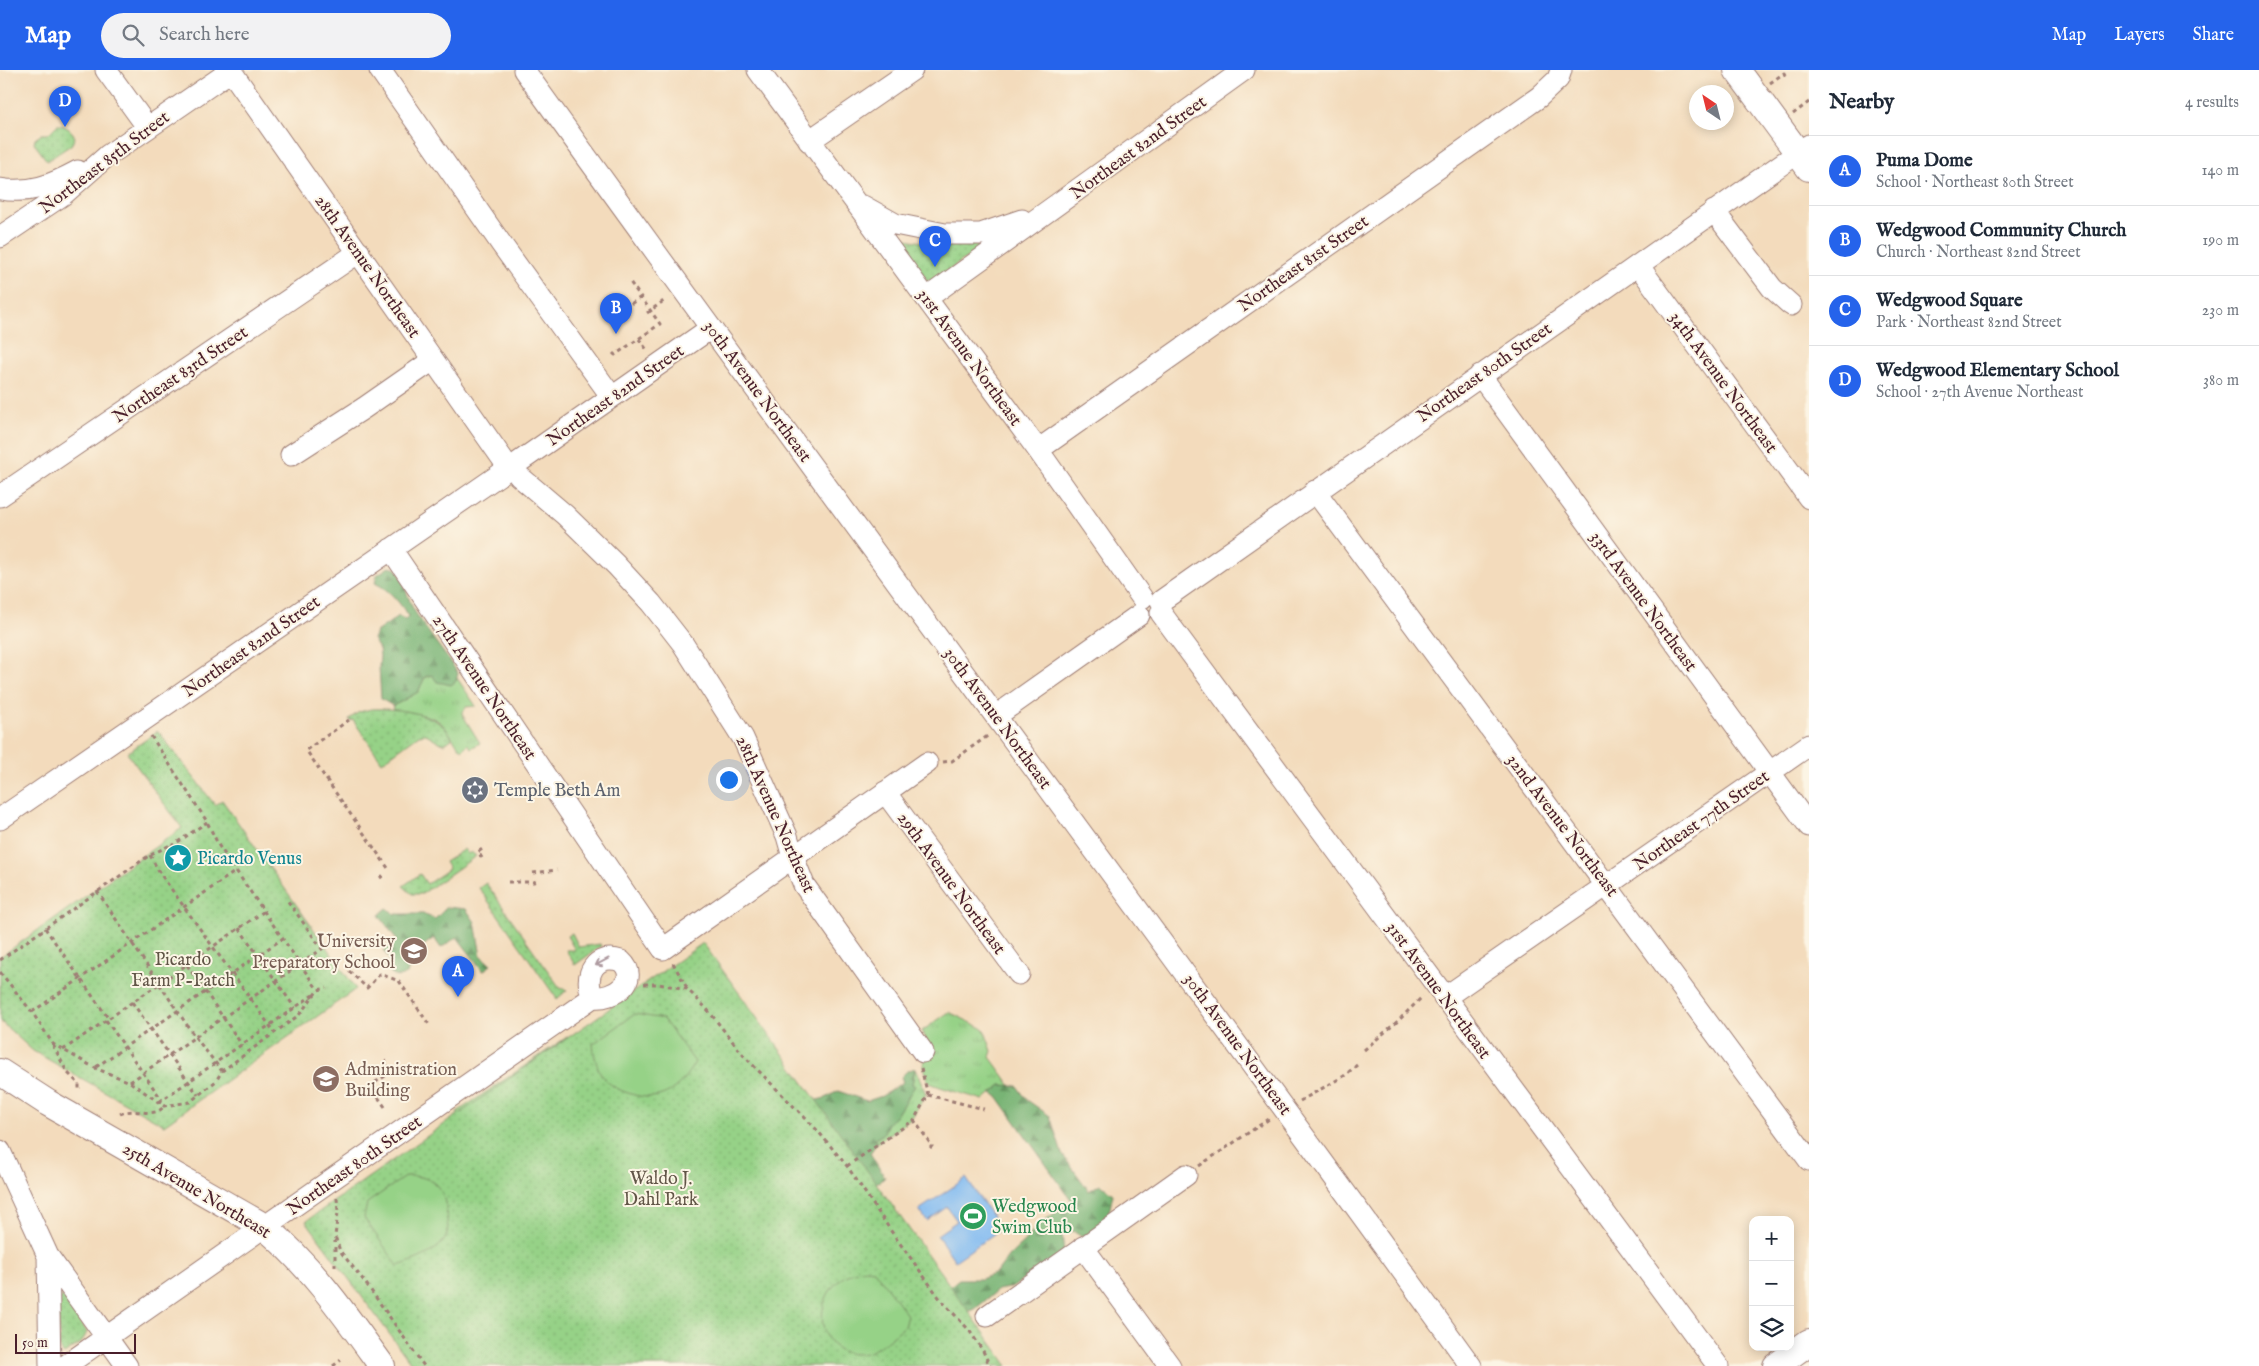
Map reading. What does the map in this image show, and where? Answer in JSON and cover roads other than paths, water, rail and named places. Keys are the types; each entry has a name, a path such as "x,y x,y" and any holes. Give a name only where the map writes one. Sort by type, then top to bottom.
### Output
{"main road":[{"path":"1737,70 1805,155"},
{"name":"25th Avenue Northeast","path":"0,1072 48,1103 265,1227 291,1250 329,1293 382,1366"},
{"path":"1776,1366 1809,1342"}],"street":[{"path":"106,70 148,128"},
{"name":"Northeast 85th Street","path":"0,237 64,194 107,156 232,70"},
{"name":"28th Avenue Northeast","path":"232,70 433,360 511,468 565,515 616,565 651,603 683,644 743,738 787,836 804,886 923,1052"},
{"path":"380,70 502,245 612,396"},
{"name":"30th Avenue Northeast","path":"524,70 994,725 1286,1109 1471,1366"},
{"name":"31st Avenue Northeast","path":"758,70 1038,450 1150,607 1434,996 1718,1366"},
{"path":"809,141 912,70"},
{"name":"Northeast 82nd Street","path":"927,298 1244,70"},
{"name":"Northeast 81st Street","path":"1038,450 1539,97 1558,79 1561,70"},
{"name":"Northeast 80th Street","path":"994,725 1150,607 1480,375 1714,211 1805,155"},
{"path":"0,189 25,191 41,188 56,183 107,156"},
{"name":"Northeast 82nd Street","path":"852,198 884,220 894,224 946,234 991,232 1056,205"},
{"path":"1714,211 1772,288 1791,305"},
{"name":"Northeast 83rd Street","path":"0,496 359,252"},
{"name":"34th Avenue Northeast","path":"1638,265 1809,498"},
{"name":"Northeast 82nd Street","path":"0,819 511,468 710,328"},
{"path":"291,455 433,360"},
{"name":"33rd Avenue Northeast","path":"1480,375 1809,826"},
{"name":"32nd Avenue Northeast","path":"1315,491 1608,885 1809,1160"},
{"name":"27th Avenue Northeast","path":"391,549 663,949 793,857"},
{"name":"Northeast 77th Street","path":"1434,996 1608,885 1809,745"},
{"path":"793,857 927,764"},
{"name":"29th Avenue Northeast","path":"885,792 1019,974"},
{"name":"Northeast 80th Street","path":"65,1366 593,997"},
{"path":"0,1151 48,1256 127,1366"},
{"path":"987,1316 1188,1173"},
{"path":"1083,1247 1170,1366"},
{"path":"48,1256 50,1366"}],"water":[{"name":"Wedgwood Swim Club","path":"966,1178 1001,1229 955,1261 937,1235 957,1221 947,1207 927,1221 919,1210"}],"place":[{"name":"Wedgwood Elementary School","path":"65,127"},
{"name":"Wedgwood Square","path":"935,267"},
{"name":"Wedgwood Community Church","path":"616,334"},
{"name":"Temple Beth Am","path":"475,790"},
{"name":"Picardo Venus","path":"178,858"},
{"name":"University Preparatory School","path":"414,951"},
{"name":"Puma Dome","path":"458,997"},
{"name":"Administration Building","path":"326,1079"},
{"name":"Wedgwood Swim Club","path":"973,1216"}],"park label":[{"name":"Picardo Farm P-Patch","path":"183,970"},
{"name":"Waldo J. Dahl Park","path":"661,1188"}]}
